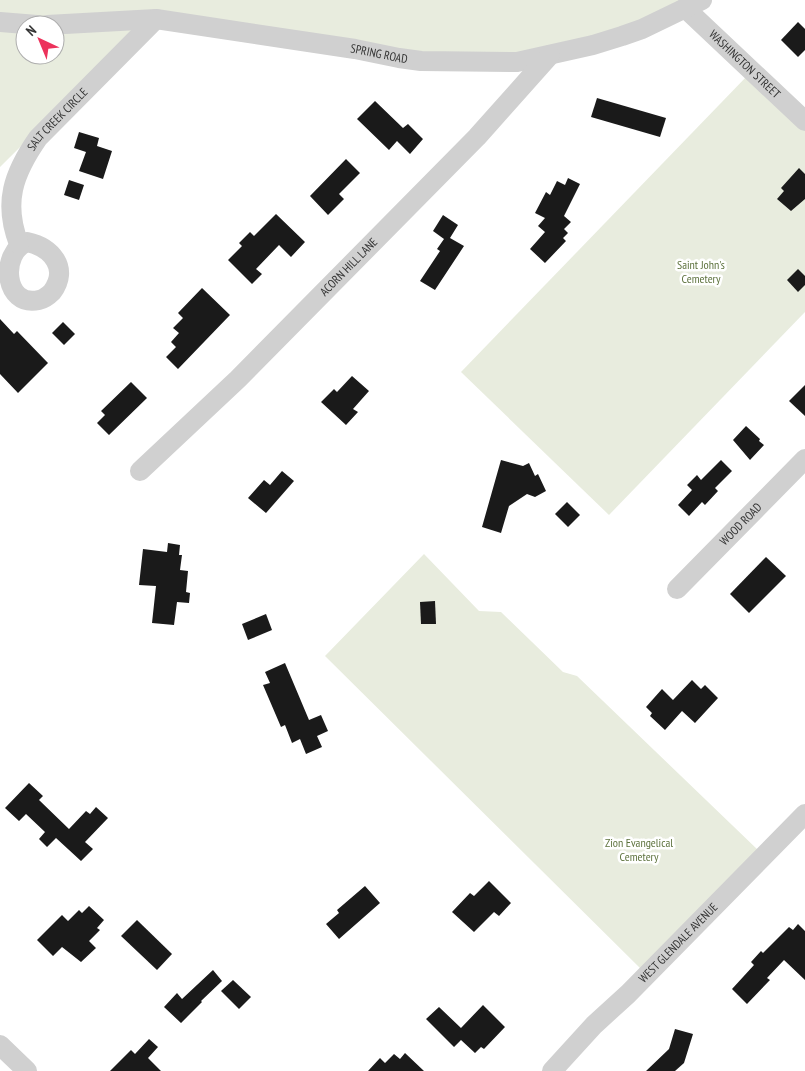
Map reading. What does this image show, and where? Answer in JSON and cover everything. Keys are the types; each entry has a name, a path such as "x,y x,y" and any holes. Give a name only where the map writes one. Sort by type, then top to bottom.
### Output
{"street":[{"name":"SPRING ROAD","path":"65,24 156,20 421,61 517,62 593,45 622,36 694,4"},
{"name":"WASHINGTON STREET","path":"694,4 805,122"},
{"name":"SALT CREEK CIRCLE","path":"19,244 12,221 11,203 18,170 28,153 38,138 156,20"},
{"path":"0,22 15,23"},
{"name":"ACORN HILL LANE","path":"140,471 238,379 456,159 550,55"},
{"name":"WOOD ROAD","path":"677,590 805,459"},
{"name":"WEST GLENDALE AVENUE","path":"552,1071 594,1026 628,994 805,814"},
{"path":"0,1044 27,1071"}],"green space":[{"path":"0,0 694,0 639,26 515,59 429,56 155,13 0,167"},
{"name":"Saint John's Cemetery","path":"748,75 805,130 805,312 609,515 461,372"},
{"name":"Zion Evangelical Cemetery","path":"424,554 479,611 501,612 563,672 577,676 758,850 641,969 325,656"}],"building":[{"path":"798,22 805,29 805,50 798,57 781,40"},
{"path":"597,98 666,118 660,137 591,117"},
{"path":"375,101 403,128 408,124 423,139 410,154 397,141 389,150 357,119"},
{"path":"79,132 99,138 97,146 112,151 103,179 79,171 86,152 74,148"},
{"path":"346,159 360,173 339,194 344,199 328,215 310,196"},
{"path":"799,168 805,174 805,199 791,211 777,199 784,191 781,188"},
{"path":"568,178 580,184 564,216 571,222 564,229 568,233 563,238 566,241 545,263 530,249 545,232 538,226 545,218 535,213 546,192 550,195 557,181 565,185"},
{"path":"69,180 84,185 79,200 64,195"},
{"path":"276,214 305,242 291,257 279,245 256,269 262,274 252,284 228,260 242,246 239,243 250,232 254,236"},
{"path":"443,215 458,225 450,238 464,246 435,290 420,281 440,251 437,249 444,239 433,231"},
{"path":"798,269 805,276 805,285 798,292 787,280"},
{"path":"202,288 230,315 178,369 166,357 176,347 171,342 179,333 173,328 183,318 178,313"},
{"path":"0,319 14,334 17,331 48,363 18,393 0,374"},
{"path":"63,322 75,334 64,345 52,333"},
{"path":"352,376 369,391 353,409 358,412 346,425 321,402 334,389 337,392"},
{"path":"131,382 147,398 109,435 97,423 105,415 101,411"},
{"path":"805,385 805,416 789,401"},
{"path":"746,426 764,445 750,460 733,440"},
{"path":"501,460 523,466 529,463 535,476 538,474 546,491 535,497 527,494 509,506 501,533 482,527"},
{"path":"721,460 732,471 715,488 718,491 705,505 702,502 689,516 678,505 692,490 687,485 697,475 701,480"},
{"path":"282,471 294,481 266,513 248,498 264,480 270,485"},
{"path":"567,502 580,515 568,527 555,514"},
{"path":"168,543 180,545 179,555 182,555 180,570 188,571 186,592 190,593 189,603 177,602 174,625 152,623 156,586 139,585 143,549 167,552"},
{"path":"766,557 786,576 749,613 730,594"},
{"path":"435,601 436,624 421,624 420,602"},
{"path":"266,614 272,630 248,640 242,624"},
{"path":"285,663 309,720 321,715 328,731 317,736 322,747 306,754 300,739 292,743 285,725 281,727 263,685 270,683 265,672"},
{"path":"692,680 701,689 705,685 718,698 695,723 682,711 665,730 650,716 652,713 646,707 662,689 673,700"},
{"path":"29,783 43,796 39,800 69,829 86,811 90,814 96,807 108,818 85,842 93,849 81,861 56,838 47,847 39,839 45,832 26,814 19,821 5,808"},
{"path":"489,881 511,903 499,916 494,912 474,932 452,912 470,893 474,896"},
{"path":"365,886 380,903 339,939 326,924 339,913 337,910"},
{"path":"89,906 104,920 97,928 100,930 89,941 96,948 81,962 62,947 53,956 37,940 62,915 68,921 79,910 82,913"},
{"path":"137,920 172,954 157,970 121,936"},
{"path":"798,924 805,931 805,980 784,960 767,978 770,980 747,1004 732,989 754,965 751,962 761,951 763,953 789,927 793,930"},
{"path":"213,970 222,981 181,1023 164,1007 177,993 182,999"},
{"path":"233,980 251,997 239,1009 221,991"},
{"path":"483,1005 505,1027 484,1049 481,1047 475,1053 461,1040 454,1047 426,1019 439,1007 461,1028"},
{"path":"675,1029 693,1034 684,1063 675,1071 646,1071 669,1049"},
{"path":"149,1039 158,1047 148,1058 161,1071 110,1071 131,1050 135,1054"},
{"path":"405,1053 424,1071 368,1071 380,1058 385,1063 394,1054 400,1059"}]}
